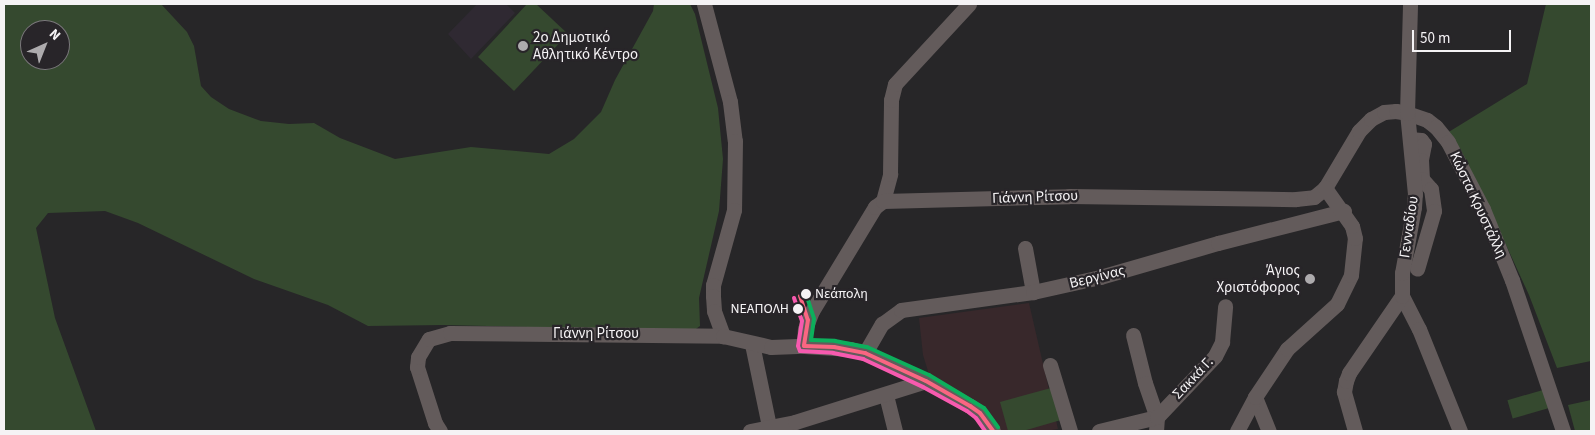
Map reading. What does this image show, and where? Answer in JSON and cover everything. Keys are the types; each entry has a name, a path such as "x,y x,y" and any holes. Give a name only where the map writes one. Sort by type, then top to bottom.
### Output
{"street":[{"path":"704,4 730,102 735,141 734,210 714,285 713,296 714,311 723,336"},
{"path":"804,346 808,320 871,212 883,201 890,174 890,100 895,84 969,4"},
{"name":"Γενναδίου","path":"1402,296 1402,272 1415,194 1407,113 1410,4"},
{"name":"Κώστα Κρυστάλλη","path":"1326,188 1349,146 1371,119 1384,112 1407,113 1427,120 1448,142 1483,208 1512,280 1563,431"},
{"path":"1410,139 1421,140 1424,144 1421,160 1422,179 1431,189 1434,211 1417,269"},
{"path":"1237,431 1255,397 1287,349 1328,315 1345,292 1355,257 1355,238 1352,226 1344,211 1326,188"},
{"name":"Γιάννη Ρίτσου","path":"883,201 1069,196 1296,199 1314,197 1326,188"},
{"name":"Βεργίνας","path":"865,353 882,324 902,310 1032,292 1117,273 1218,242 1344,211"},
{"path":"1024,248 1032,292"},
{"path":"1355,431 1344,392 1346,381 1349,373 1402,296 1412,311 1460,431"},
{"name":"Σακκά Γ.","path":"1156,424 1215,356 1222,342 1225,306"},
{"name":"Γιάννη Ρίτσου","path":"440,431 435,423 419,377 418,357 430,339 450,333 723,336 771,347 834,347 865,353 926,381 980,413 993,431"},
{"path":"1099,431 1156,424 1133,335"},
{"path":"752,344 770,430"},
{"path":"1050,365 1070,431"},
{"path":"750,431 770,430 926,381"},
{"path":"886,395 895,431"},
{"path":"1255,397 1269,431"}],"shaded area":[{"path":"477,4 506,4 515,13 471,59 448,34"},
{"path":"1029,303 1058,429 1047,431 998,431 931,381 923,355 919,318"}],"green space":[{"path":"4,4 161,4 187,32 194,46 201,86 211,97 229,109 261,121 289,124 314,123 340,138 395,159 471,147 549,154 574,139 601,112 615,80 653,11 654,4 690,4 695,14 718,108 723,159 719,211 699,298 700,326 693,331 443,325 368,326 328,305 254,279 138,223 105,211 48,213 36,228 55,318 96,431 4,431"},
{"name":"2o Δημοτικό Αθλητικό Κέντρο","path":"527,4 536,4 568,34 514,91 478,57"},
{"path":"1546,4 1591,4 1591,361 1557,368 1529,295 1485,199 1447,133 1527,84"},
{"path":"1051,388 1061,420 1023,431 1008,431 1000,402"},
{"path":"1543,390 1548,408 1513,418 1507,400"},
{"path":"1591,400 1591,431 1575,431 1568,405"}],"transit line":[{"path":"806,294 814,319 811,340 835,341 867,347 929,375 984,408 998,427"},
{"path":"800,296 808,320 804,346 834,347 865,353 926,381 970,406 980,413 993,431"},
{"path":"794,298 802,321 798,346 800,351 833,353 863,359 923,387 967,411 976,418 985,431"}],"place":[{"name":"2o Δημοτικό Αθλητικό Κέντρο","path":"523,46"},
{"name":"Άγιος Χριστόφορος","path":"1310,279"},
{"name":"Νεάπολη","path":"806,294"},
{"name":"ΝΕΑΠΟΛΗ","path":"798,309"}]}
